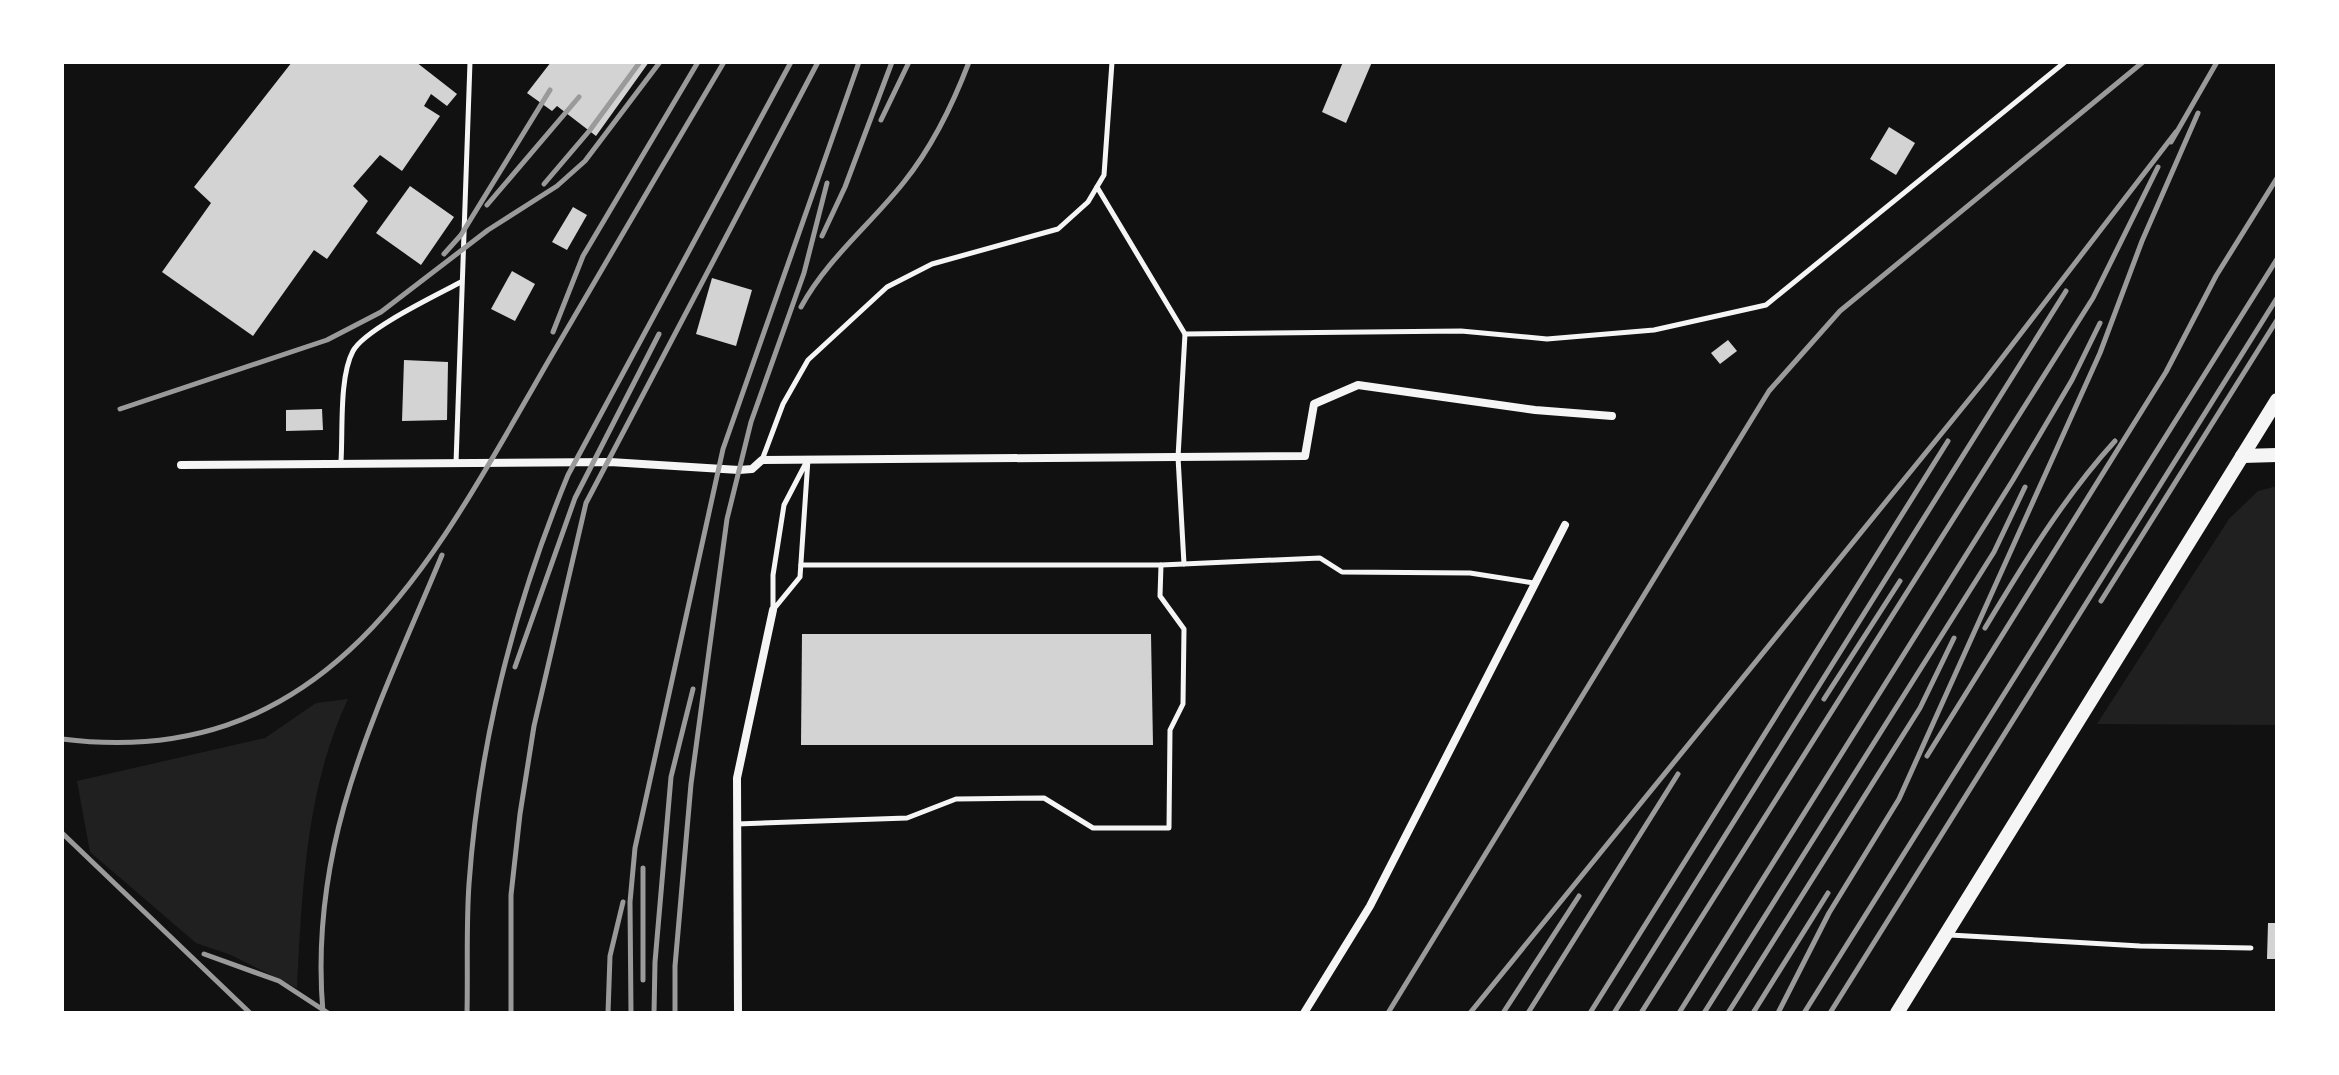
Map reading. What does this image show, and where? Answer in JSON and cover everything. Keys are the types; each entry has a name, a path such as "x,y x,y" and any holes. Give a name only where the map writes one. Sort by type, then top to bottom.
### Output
{"street":[{"path":"181,465 341,461 610,462 739,470 752,469 762,460 1305,456 1314,404 1358,385 1535,410 1612,416"},
{"path":"1897,1013 2277,400"},
{"path":"2242,456 2277,455"},
{"path":"1304,1013 1370,906 1565,525"},
{"path":"738,1013 737,778 773,610"}],"lane":[{"path":"456,463 470,62"},
{"path":"762,460 783,404 808,360 887,287 932,264 1058,229 1088,202 1104,175 1112,62"},
{"path":"1185,334 1461,331 1547,339 1654,330 1766,305 2065,62"},
{"path":"1097,187 1185,334 1178,457 1184,565"},
{"path":"341,461 345,389 353,350 381,326 461,282"},
{"path":"773,610 800,577 808,459"},
{"path":"773,610 773,575 784,505 808,459"},
{"path":"801,565 1184,565 1320,558 1342,572 1470,573 1535,584"},
{"path":"737,824 907,818 956,799 1044,798 1093,828 1169,828 1170,730 1183,704 1184,629 1160,596 1161,565"},
{"path":"1945,935 2140,946 2251,948"}],"shaded area":[{"path":"2277,486 2277,725 2097,724 2229,519 2258,491"},
{"path":"348,699 323,768 315,804 304,877 297,988 231,955 196,943 90,852 77,781 265,738 316,703"}],"building":[{"path":"292,62 416,62 457,94 447,106 431,94 424,106 440,116 402,171 380,155 353,186 368,201 327,259 314,250 253,336 162,272 211,203 194,187"},
{"path":"551,62 649,62 596,136 557,106 552,111 527,93"},
{"path":"1343,62 1372,62 1346,123 1322,112"},
{"path":"1889,127 1915,143 1896,175 1870,159"},
{"path":"410,186 454,217 421,265 376,233"},
{"path":"573,207 587,215 567,250 552,242"},
{"path":"512,271 535,284 515,321 491,309"},
{"path":"712,278 752,290 736,346 696,334"},
{"path":"1728,340 1737,351 1720,364 1711,353"},
{"path":"404,360 448,362 447,420 402,421"},
{"path":"322,409 323,430 286,431 286,410"},
{"path":"802,634 1151,634 1153,745 801,745"},
{"path":"2268,923 2277,923 2277,959 2267,959"}],"railway":[{"path":"544,184 590,130 640,62"},
{"path":"120,409 327,340 381,312 488,230 557,186 585,161 660,62"},
{"path":"553,332 583,256 698,62"},
{"path":"62,739 156,741 236,722 305,686 364,636 416,575 463,507 724,62"},
{"path":"467,1013 469,884 481,779 502,676 531,574 568,475 791,62"},
{"path":"511,1013 511,895 520,814 534,726 586,503 818,62"},
{"path":"631,1013 630,902 635,848 723,449 859,62"},
{"path":"822,236 845,187 892,62"},
{"path":"881,120 909,62"},
{"path":"801,307 823,273 914,169 941,125 969,62"},
{"path":"1388,1013 1769,391 1840,311 2143,62"},
{"path":"2171,142 2217,62"},
{"path":"444,254 461,235 550,90"},
{"path":"487,205 579,97"},
{"path":"1778,1013 1829,913 1899,799 2100,353 2142,241 2198,113"},
{"path":"1470,1013 1985,380 2176,132"},
{"path":"1641,1013 2093,298 2158,167"},
{"path":"1927,756 2166,372 2216,276 2277,178"},
{"path":"675,1013 675,966 691,784 727,519 751,422 804,273 827,183"},
{"path":"1804,1013 2277,259"},
{"path":"1614,1013 2066,291"},
{"path":"1830,1013 2277,298"},
{"path":"2101,601 2277,320"},
{"path":"1679,1013 2013,480 2072,380 2100,323"},
{"path":"515,667 575,498 659,334"},
{"path":"1590,1013 1948,441"},
{"path":"1985,628 2062,508 2115,441"},
{"path":"1704,1013 1994,552 2025,487"},
{"path":"323,1013 321,950 326,890 337,833 372,722 442,555"},
{"path":"1824,699 1900,581"},
{"path":"1728,1013 1920,708 1954,638"},
{"path":"654,1013 655,962 671,777 693,689"},
{"path":"1528,1013 1678,774"},
{"path":"62,833 250,1013"},
{"path":"643,868 643,980"},
{"path":"1753,1013 1828,893"},
{"path":"1503,1013 1579,896"},
{"path":"608,1013 610,956 623,902"},
{"path":"204,954 279,981 328,1013"}]}
